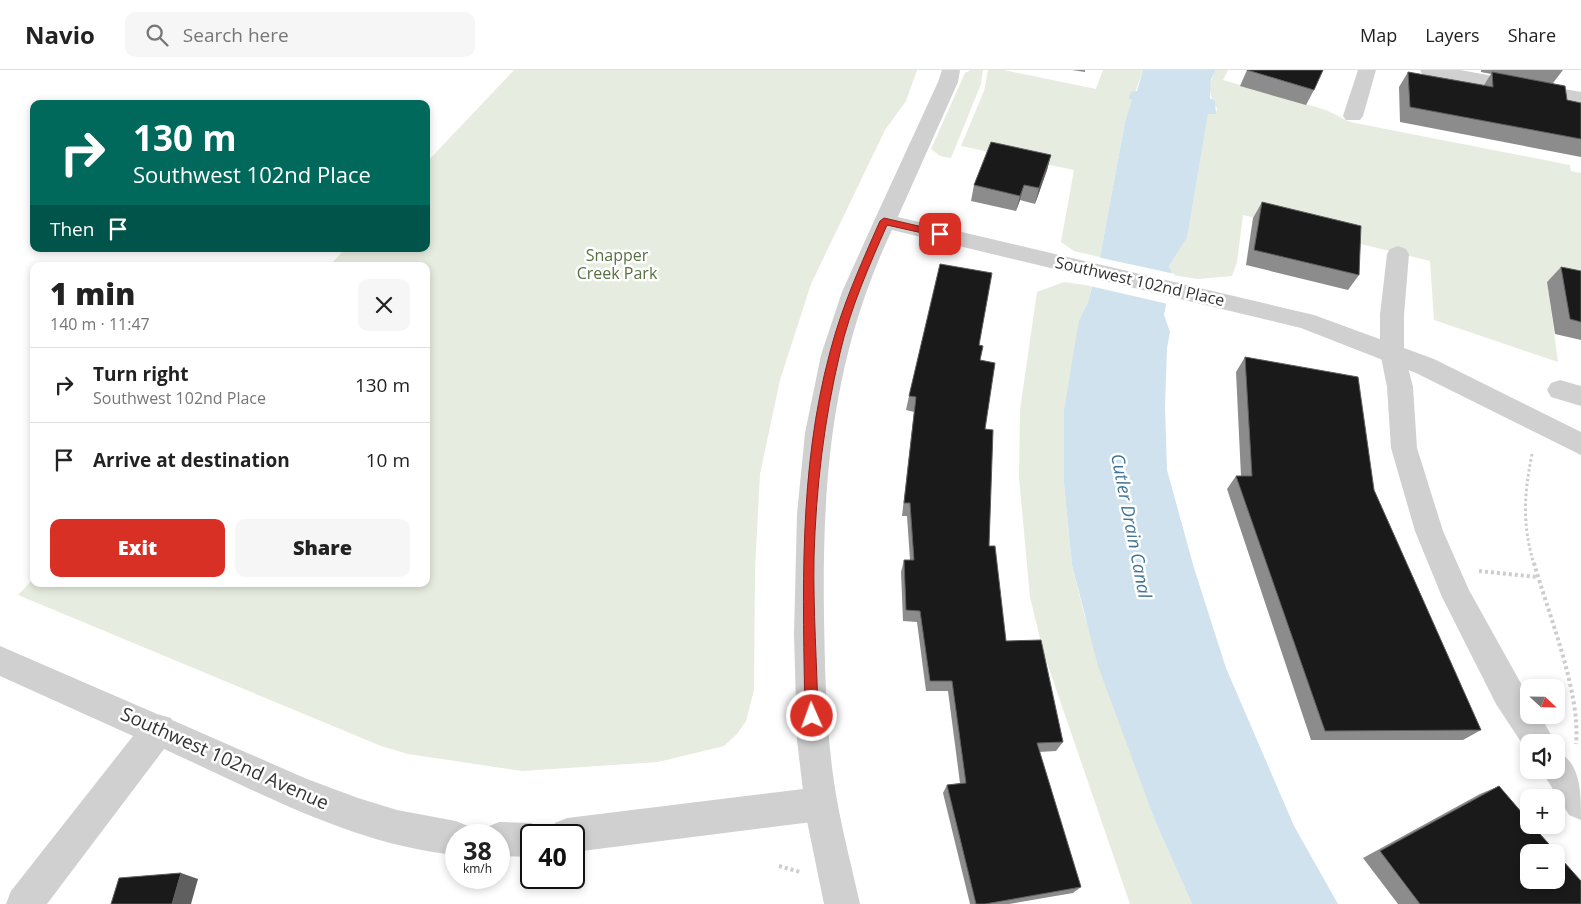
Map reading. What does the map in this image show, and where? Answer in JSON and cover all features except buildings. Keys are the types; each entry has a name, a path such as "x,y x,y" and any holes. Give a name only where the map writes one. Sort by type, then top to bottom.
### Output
{"street":[{"path":"842,904 820,804 812,716 808,558 818,436 826,390 844,317 884,221 948,82 951,70"},
{"path":"1353,116 1367,70"},
{"path":"1429,70 1461,73 1581,98"},
{"name":"Southwest 102nd Place","path":"884,221 1306,321 1392,352 1456,380 1581,444"},
{"path":"1398,254 1392,315 1392,352 1400,387 1404,448 1429,531 1475,632 1507,693 1534,734"},
{"name":"Southwest 102nd Avenue","path":"0,660 302,794 415,832 445,836"},
{"path":"24,904 159,729"},
{"path":"1566,758 1581,802"},
{"path":"585,833 820,804"}],"path":[{"path":"1532,454 1523,488 1523,518 1537,577 1557,630 1574,694 1577,724 1566,758"},
{"path":"1474,571 1537,577"},
{"path":"779,866 805,874"}],"green space":[{"name":"Snapper Creek Park","path":"514,70 917,70 906,101 885,130 811,284 780,380 760,474 755,570 754,690 746,721 737,734 724,746 658,762 522,771 408,754 381,746 18,595 30,582 30,587 430,587 430,262 333,262 342,252 430,252 430,159"},
{"path":"971,70 983,70 981,84 951,158 940,156 931,149 965,73"},
{"path":"988,70 1004,70 1096,89 1103,70 1143,70 1125,122 1100,257 1074,251 1061,242 1074,170 961,146 984,91"},
{"path":"1216,70 1228,70 1223,80 1326,110 1350,122 1570,165 1571,171 1581,173 1581,287 1547,280 1558,362 1434,320 1430,261 1243,215 1237,262 1232,276 1198,279 1172,275 1169,266 1187,238 1208,113 1216,114 1217,108 1212,99 1210,85"},
{"path":"1064,282 1092,286 1088,302 1079,320 1064,484 1072,565 1084,614 1156,823 1192,904 1130,904 1043,651 1030,597 1019,477 1020,410 1037,292"}],"water":[{"name":"Cutler Drain Canal","path":"1143,70 1216,70 1211,79 1210,98 1215,101 1216,114 1208,114 1187,238 1169,266 1172,274 1164,315 1170,332 1167,348 1165,407 1167,470 1194,568 1226,668 1294,826 1338,904 1192,904 1156,823 1098,666 1072,565 1064,484 1064,411 1079,320 1088,302 1100,257 1125,122 1132,100 1129,98 1131,92 1137,91"}],"pier":[{"path":"1097,257 1175,274 1168,304 1090,286"}],"route":[{"path":"812,716 808,558 812,492 818,436 826,390 844,317 884,221 940,234"}]}
